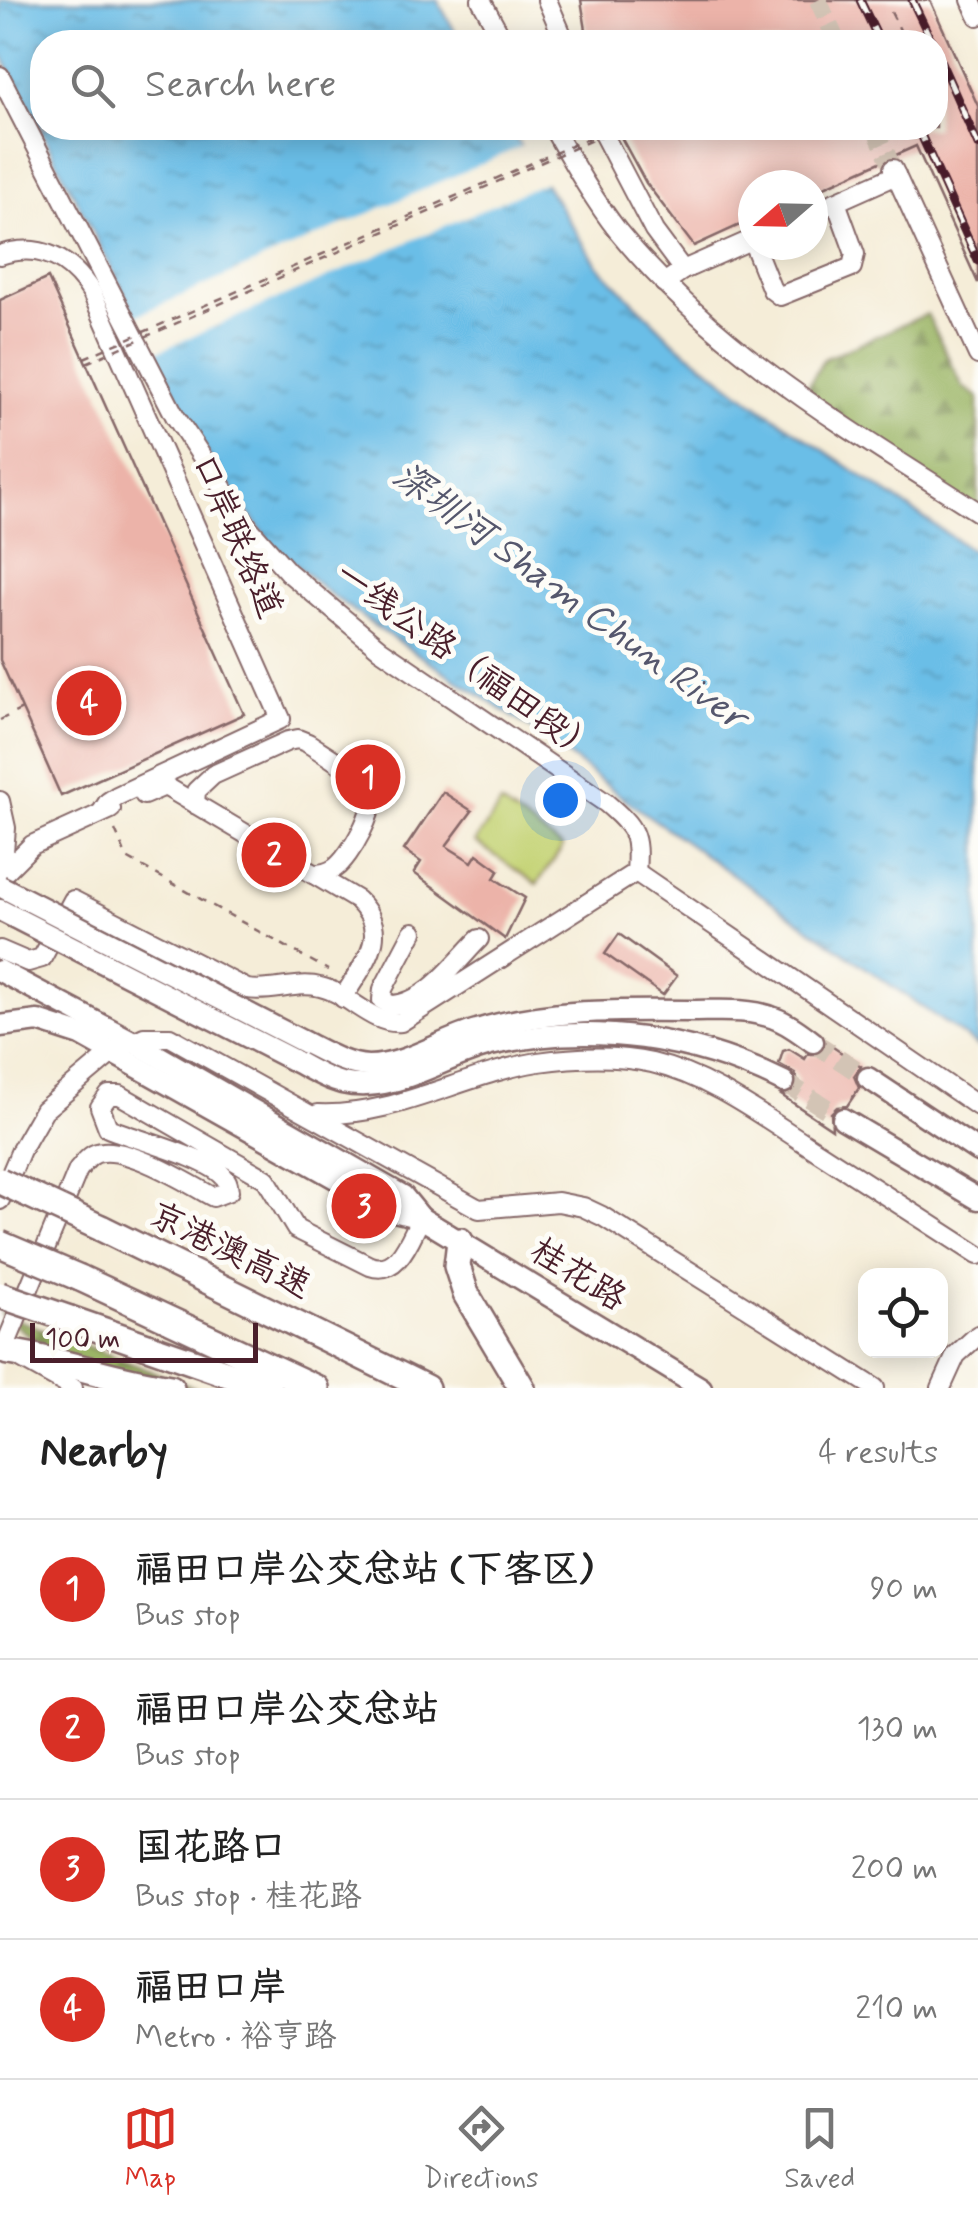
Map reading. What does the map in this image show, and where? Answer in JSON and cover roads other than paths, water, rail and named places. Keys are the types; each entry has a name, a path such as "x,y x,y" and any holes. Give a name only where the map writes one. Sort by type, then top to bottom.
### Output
{"highway":[{"name":"京港澳高速","path":"0,1182 426,1388"},
{"path":"460,1241 456,1266 466,1294 522,1388"},
{"path":"0,1244 316,1388"},
{"path":"0,1295 268,1388"},
{"path":"4,1350 40,1356 128,1382 170,1388"}],"main road":[{"path":"1,880 299,1051 340,1083 378,1084 494,1044 564,1034 620,1034 661,1041 736,1062 784,1082"},
{"path":"0,910 299,1051 373,1066 389,1064 461,1035 508,1022 570,1012 724,1011 771,1016 813,1042"},
{"path":"0,971 132,1041 402,1196 421,1218"},
{"path":"0,1026 26,1021 53,1024 113,1052 394,1211 421,1218"},
{"path":"868,1078 978,1151"},
{"path":"844,1119 978,1198"},
{"name":"桂花路","path":"421,1218 701,1388"}],"street":[{"path":"480,0 497,30"},
{"path":"547,0 559,30"},
{"path":"971,0 978,16"},
{"name":"一线公路（福田段）","path":"0,76 30,134"},
{"name":"一线公路（福田段）","path":"33,140 175,416 249,528 288,572 380,649 629,822 637,836 630,877"},
{"path":"560,140 617,229 664,283 732,347 800,398 978,512"},
{"path":"615,140 654,232 684,270"},
{"path":"828,205 895,172 978,355"},
{"path":"760,260 772,290 780,296 852,267 856,254 836,202"},
{"path":"664,283 684,270 738,248"},
{"name":"口岸联络道","path":"0,255 26,249 60,258 78,272 92,293 281,719 117,796 101,813"},
{"path":"195,804 196,792 213,775 288,741 308,743 362,781 370,790 373,810 343,860 325,873 312,874"},
{"path":"1,880 32,844 165,786 357,900 376,925 375,940 343,998"},
{"path":"0,801 6,828 1,880"},
{"path":"0,950 28,962 42,958 73,900 247,989 267,992 322,987 383,1020 402,1022 630,877 978,1106"},
{"path":"413,932 383,989 382,1000 391,1005 410,1001 424,992 480,938"},
{"path":"0,1200 33,1124 62,1094 132,1041 170,1036 478,1209 558,1202 583,1207 876,1388"},
{"path":"312,1114 363,1113 484,1073 540,1062 606,1058 653,1063 721,1091 978,1255"},
{"path":"73,1388 40,1380 4,1350 78,1170 90,1156 107,1152 156,1166 213,1197 229,1191 228,1182 219,1172 170,1149 108,1128 100,1108 110,1095 120,1095 258,1174 269,1184 296,1229 370,1266 384,1269 396,1263 421,1218"},
{"path":"460,1241 478,1209"},
{"path":"940,1388 956,1355 978,1335"}],"water":[{"path":"0,0 437,0 454,30 30,30 30,110 0,51"},
{"name":"深圳河 Sham Chun River","path":"46,140 517,140 598,266 673,341 753,402 978,555 978,1046 626,800 541,735 326,591 267,539 204,449"}],"tunnel":[{"path":"818,0 832,30"},
{"path":"880,140 893,169"},
{"path":"813,1042 868,1078"},
{"path":"784,1082 843,1119"}],"railway":[{"path":"860,0 874,30"},
{"path":"912,0 926,30"},
{"path":"948,78 978,145"},
{"path":"923,140 978,261"}],"place":[{"name":"福田口岸","path":"89,703"},
{"name":"福田口岸公交总站 (下客区)","path":"368,777"},
{"name":"福田口岸公交总站","path":"274,855"},
{"name":"国花路口","path":"364,1206"}]}
